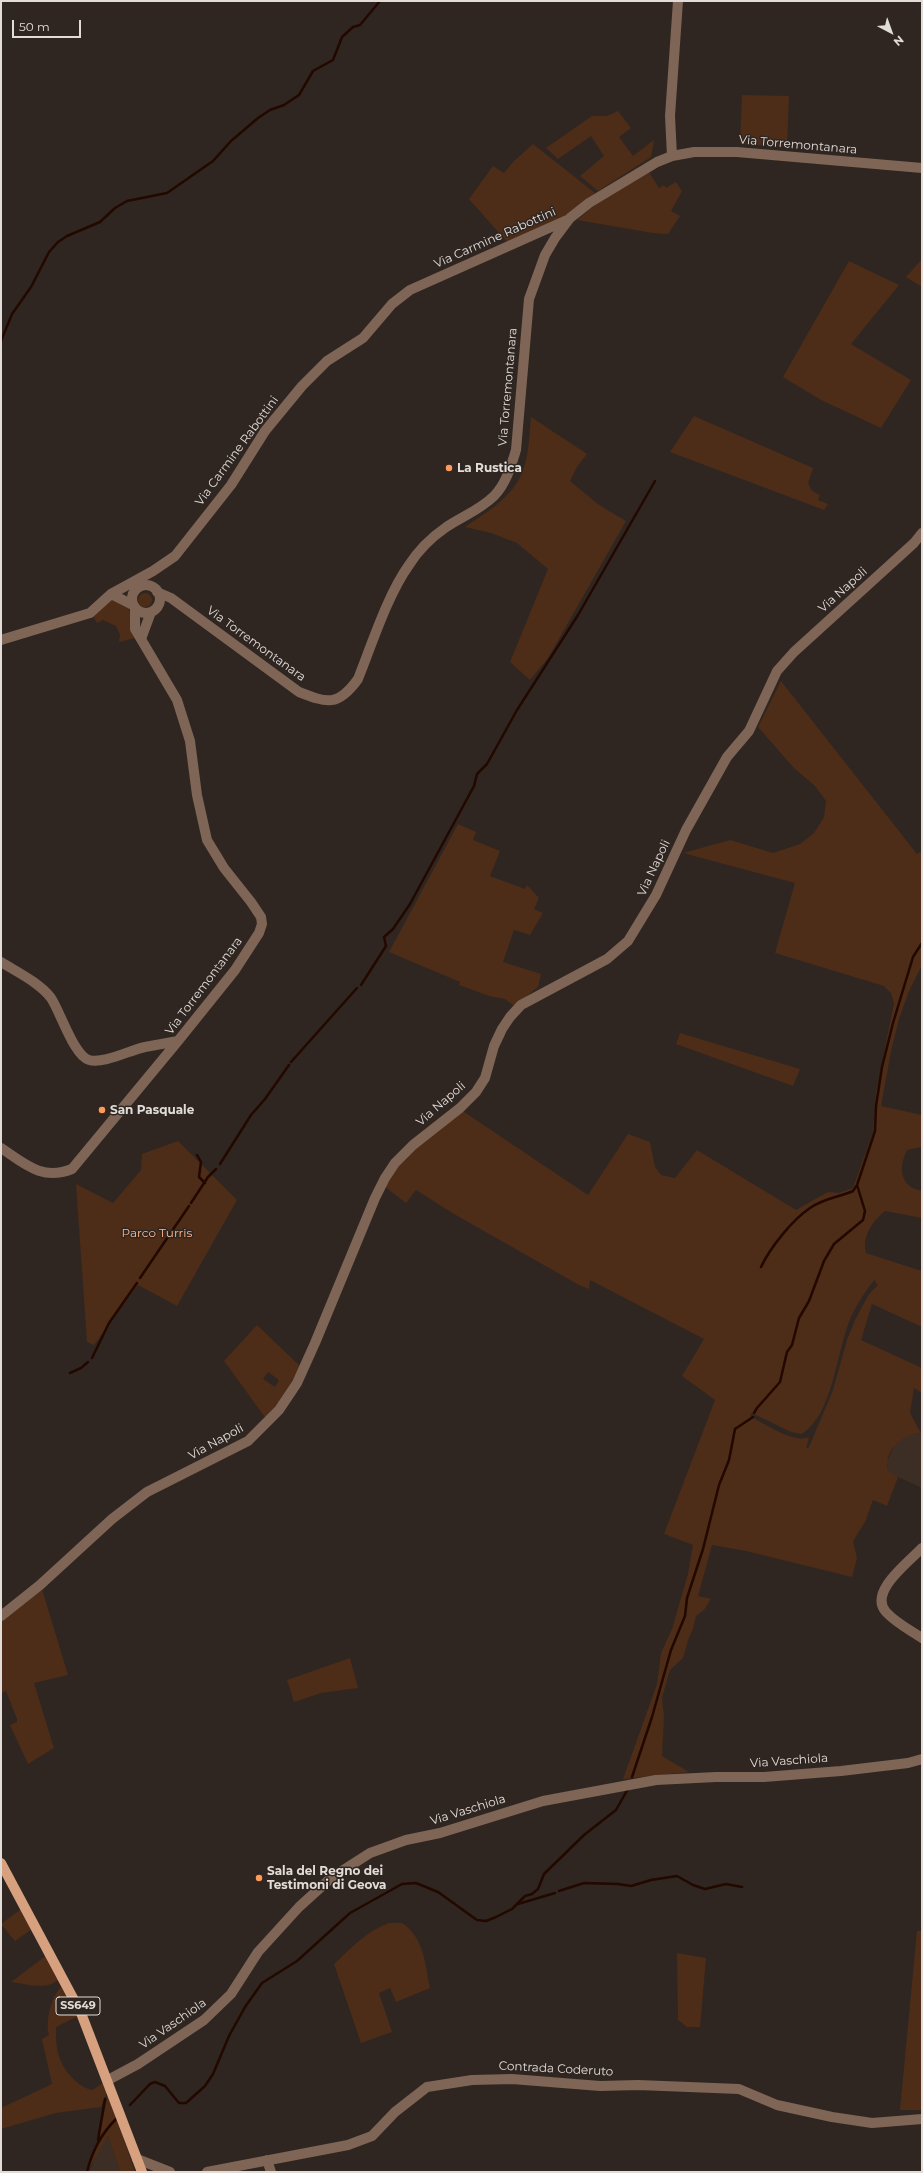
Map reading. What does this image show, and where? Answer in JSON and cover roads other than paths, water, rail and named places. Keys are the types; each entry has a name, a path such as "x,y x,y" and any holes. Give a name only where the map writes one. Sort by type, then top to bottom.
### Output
{"main road":[{"name":"SS649","path":"1,1862 67,1984 86,2024 142,2172"}],"street":[{"path":"672,156 670,116 678,1"},
{"name":"Via Torremontanara","path":"156,590 180,605 299,692 323,701 334,700 351,689 358,679 388,605 408,565 424,546 444,529 477,510 494,496 502,486 509,472 516,450 529,299 545,255 554,238 570,218 614,187 657,162 672,156 694,152 724,151 922,168"},
{"name":"Via Carmine Rabottini","path":"1,640 90,613 110,594 153,571 181,548 231,485 265,431 302,386 327,361 363,338 392,304 410,290 570,218"},
{"name":"Via Napoli","path":"1,1616 40,1585 112,1519 147,1492 248,1441 279,1410 297,1383 315,1343 374,1198 395,1163 413,1145 460,1108 476,1092 485,1078 494,1046 502,1029 521,1004 607,959 628,941 656,896 686,830 727,757 749,731 777,671 922,534"},
{"path":"141,639 159,599 153,571"},
{"path":"141,639 135,629 132,596 138,588 144,586 156,590"},
{"path":"110,594 141,612 169,604 180,605"},
{"name":"Via Torremontanara","path":"1,1148 30,1168 48,1174 59,1174 72,1170 235,970 259,933 262,922 261,917 252,902 224,868 207,840 197,795 190,741 177,700 141,639"},
{"path":"1,962 40,987 50,997 76,1048 84,1058 90,1060 117,1056 144,1047 178,1041"},
{"path":"922,1548 884,1588 881,1597 885,1611 922,1638"},
{"name":"Via Vaschiola","path":"108,2080 138,2064 204,2020 231,1994 258,1952 299,1907 331,1878 370,1853 406,1840 440,1833 543,1801 656,1780 716,1777 764,1778 841,1771 922,1759"},
{"name":"Contrada Coderuto","path":"207,2172 348,2145 372,2136 395,2112 427,2087 472,2080 512,2079 600,2086 638,2085 739,2090 776,2105 832,2117 872,2123 922,2119"},
{"path":"137,2158 170,2172"},
{"path":"267,2160 271,2172"}],"waterway":[{"path":"1,341 12,314 31,287 49,252 58,242 67,236 100,222 115,208 127,201 167,193 213,161 231,141 258,118 270,110 284,105 299,95 313,71 333,60 342,37 353,27 360,25 380,1"},
{"path":"361,985 386,946 384,937 393,929 410,904 474,786 477,774 487,764 517,710 578,615 655,481"},
{"path":"754,1413 780,1382 787,1352 792,1345 799,1318 809,1301 824,1261 834,1244 863,1220 865,1211 857,1185 875,1131 876,1106 882,1067 893,1023 913,957 922,943"},
{"path":"291,1062 357,988"},
{"path":"220,1164 251,1115 265,1099 289,1065"},
{"path":"197,1155 201,1162 199,1177 205,1183"},
{"path":"191,1203 208,1177 216,1169"},
{"path":"761,1267 770,1251 782,1235 803,1213 820,1202 853,1191 857,1185"},
{"path":"140,1278 189,1206"},
{"path":"92,1358 109,1323 137,1283"},
{"path":"70,1373 81,1368 88,1362"},
{"path":"632,1777 652,1717 671,1650 685,1616 687,1598 703,1549 719,1485 729,1460 735,1429 753,1417"},
{"path":"130,2105 150,2084 155,2082 165,2086 179,2103 186,2103 205,2086 213,2074 229,2036 245,2007 262,1983 297,1961 350,1913 402,1884 416,1883 438,1892 477,1920 486,1921 496,1917 512,1909 525,1896 532,1894 538,1889 544,1874 584,1835 616,1810 629,1787"},
{"path":"559,1891 584,1883 631,1886 651,1880 677,1876 693,1885 705,1889 726,1884 742,1887"},
{"path":"518,1904 555,1893"},
{"path":"98,2140 105,2099"},
{"path":"87,2172 98,2143 116,2119"}],"place":[{"name":"La Rustica","path":"449,468"},
{"name":"San Pasquale","path":"102,1110"},
{"name":"Sala del Regno dei Testimoni di Geova","path":"259,1878"}],"park label":[{"name":"Parco Turris","path":"157,1233"}]}
